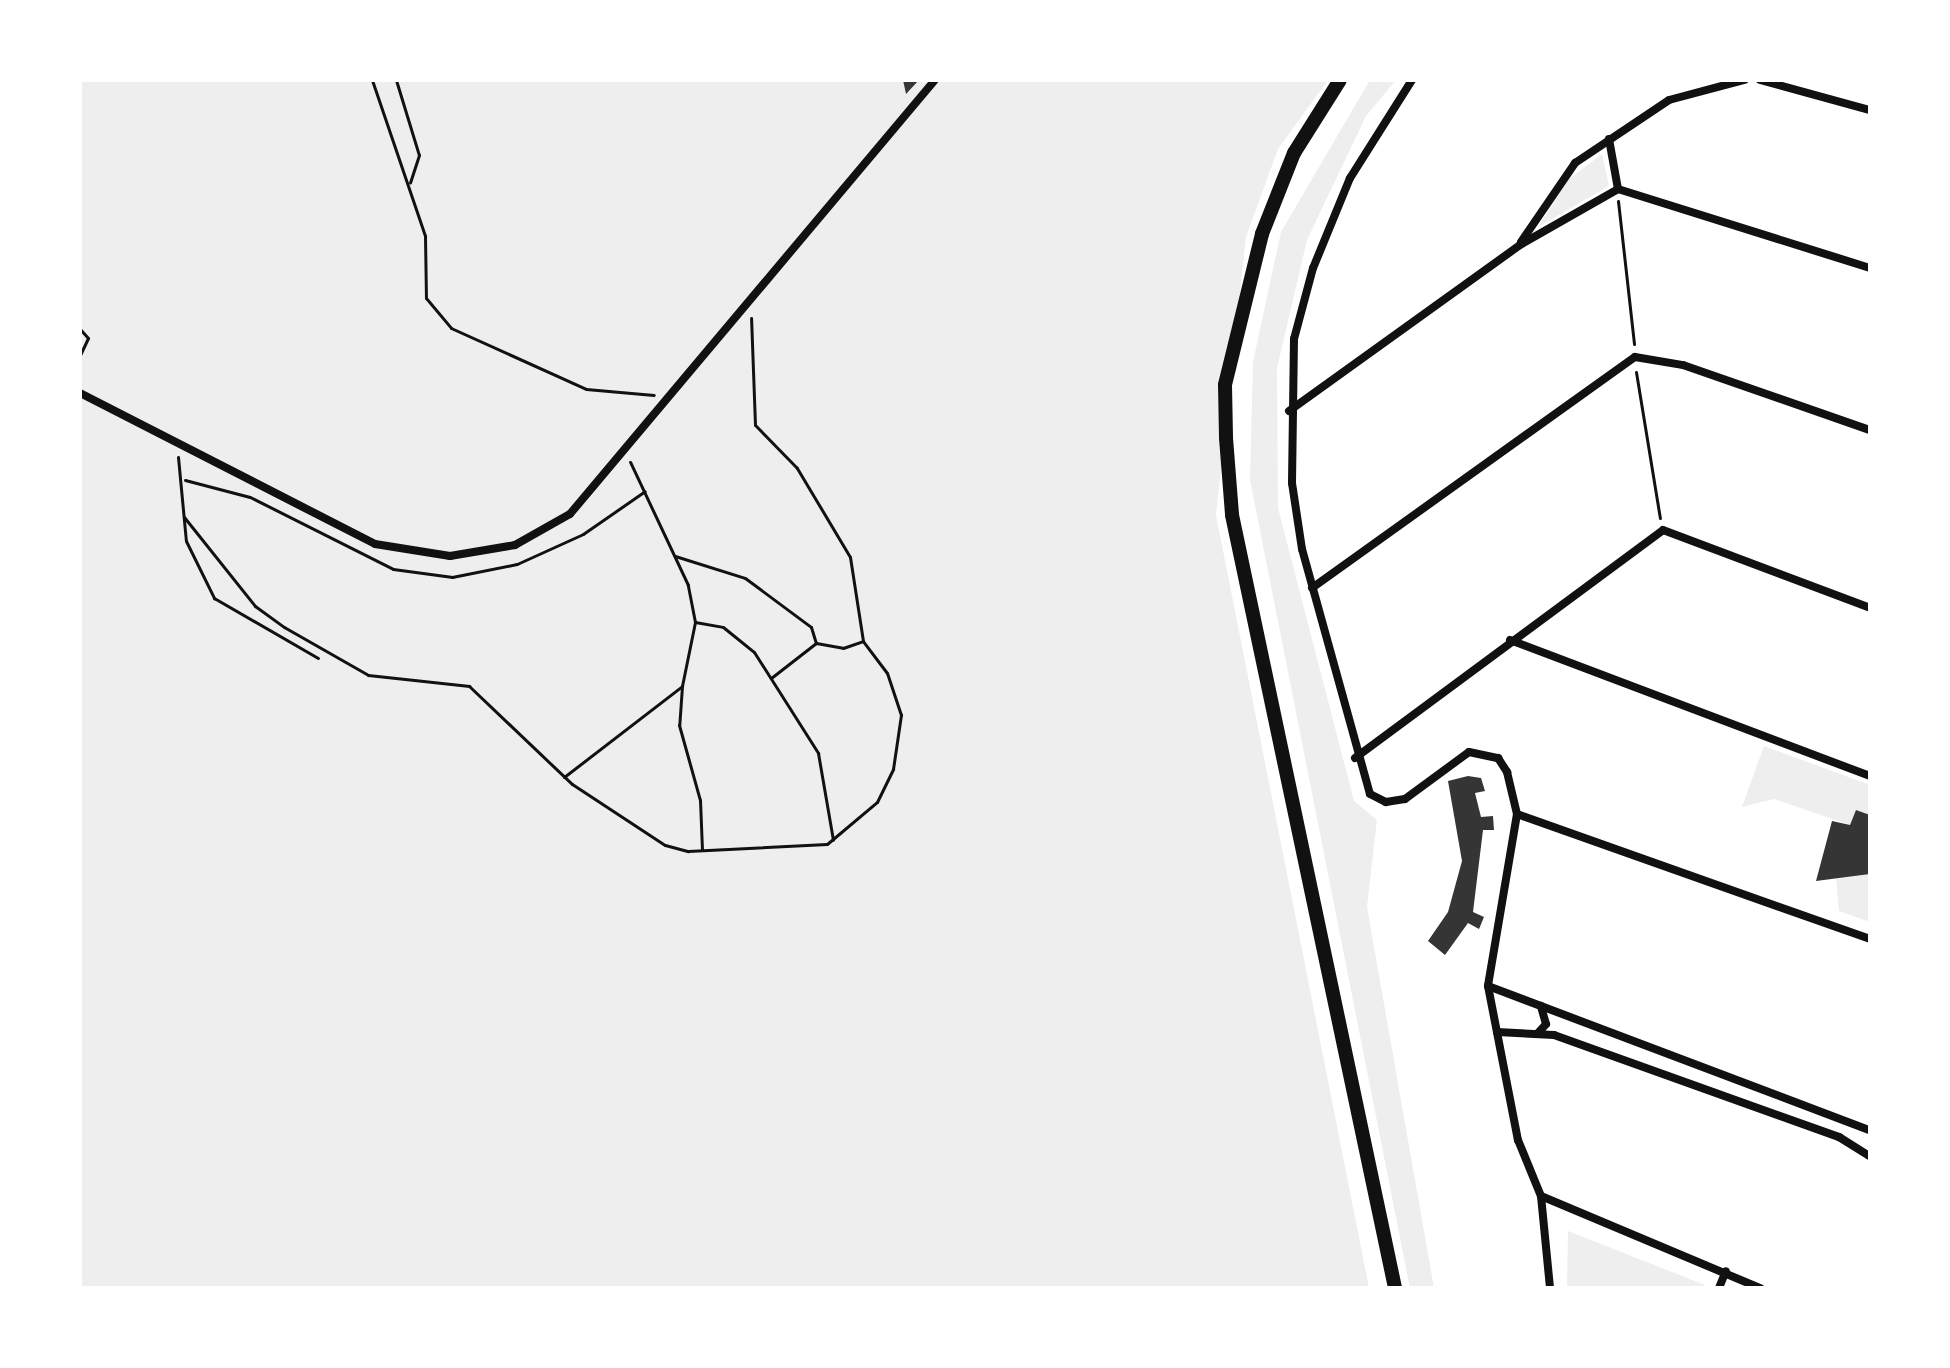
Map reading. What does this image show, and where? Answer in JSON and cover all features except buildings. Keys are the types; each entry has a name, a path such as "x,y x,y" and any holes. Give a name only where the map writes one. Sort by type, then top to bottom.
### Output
{"main road":[{"path":"1340,80 1294,153 1262,234 1225,385 1226,438 1232,515 1395,1288"}],"street":[{"path":"80,393 375,544 450,556 515,545 570,514 935,80"},
{"path":"1412,80 1329,221 1294,339 1289,411 1292,483 1312,588 1355,758 1370,794 1386,802 1417,792 1449,762 1484,753 1507,772 1517,814 1488,986 1518,1140 1541,1196 1550,1288"},
{"path":"1520,245 1552,187 1609,139 1669,100 1744,80"},
{"path":"1760,80 1870,110"},
{"path":"1609,139 1618,189"},
{"path":"1289,411 1520,245 1618,189 1870,268"},
{"path":"1312,588 1635,357 1683,365 1870,430"},
{"path":"1355,758 1510,640 1663,530 1870,608"},
{"path":"1510,640 1870,776"},
{"path":"1517,814 1870,939"},
{"path":"1488,986 1870,1130"},
{"path":"1538,1033 1547,1016 1540,1005"},
{"path":"1497,1032 1538,1033 1839,1137 1870,1156"},
{"path":"1541,1196 1726,1271 1760,1288"},
{"path":"1719,1288 1726,1271"}],"path":[{"path":"372,80 410,183 425,236 426,298 451,328 586,389 670,397"},
{"path":"396,80 419,155 410,183"},
{"path":"184,517 255,606 284,627 368,675 469,686 564,777 665,845 702,850 833,840 868,813 893,769 901,715 887,673 863,641 850,557 797,468 755,425 750,298"},
{"path":"80,329 88,338 80,355"},
{"path":"174,442 185,480 184,517 195,568 214,598 318,658"},
{"path":"625,452 675,556 695,622 682,686 679,725 700,800 702,850"},
{"path":"185,480 250,497 393,569 452,577 543,552 645,491"},
{"path":"675,556 745,578 811,627 816,643"},
{"path":"695,622 723,627 771,678 818,753 833,840"},
{"path":"771,678 816,643 843,648 863,641"},
{"path":"564,777 682,686"}],"shaded area":[{"path":"80,80 1328,80 1278,149 1246,237 1216,515 1369,1288 80,1288"},
{"path":"1370,80 1396,80 1366,116 1307,240 1277,368 1278,508 1354,801 1377,820 1367,907 1434,1288 1410,1288 1250,480 1253,362 1281,232"},
{"path":"1602,154 1609,186 1538,227 1569,179"},
{"path":"1764,746 1870,785 1870,815 1856,810 1850,825 1774,799 1742,807"},
{"path":"1870,874 1870,922 1839,911 1836,879"},
{"path":"1568,1231 1705,1285 1704,1288 1567,1288"}]}
